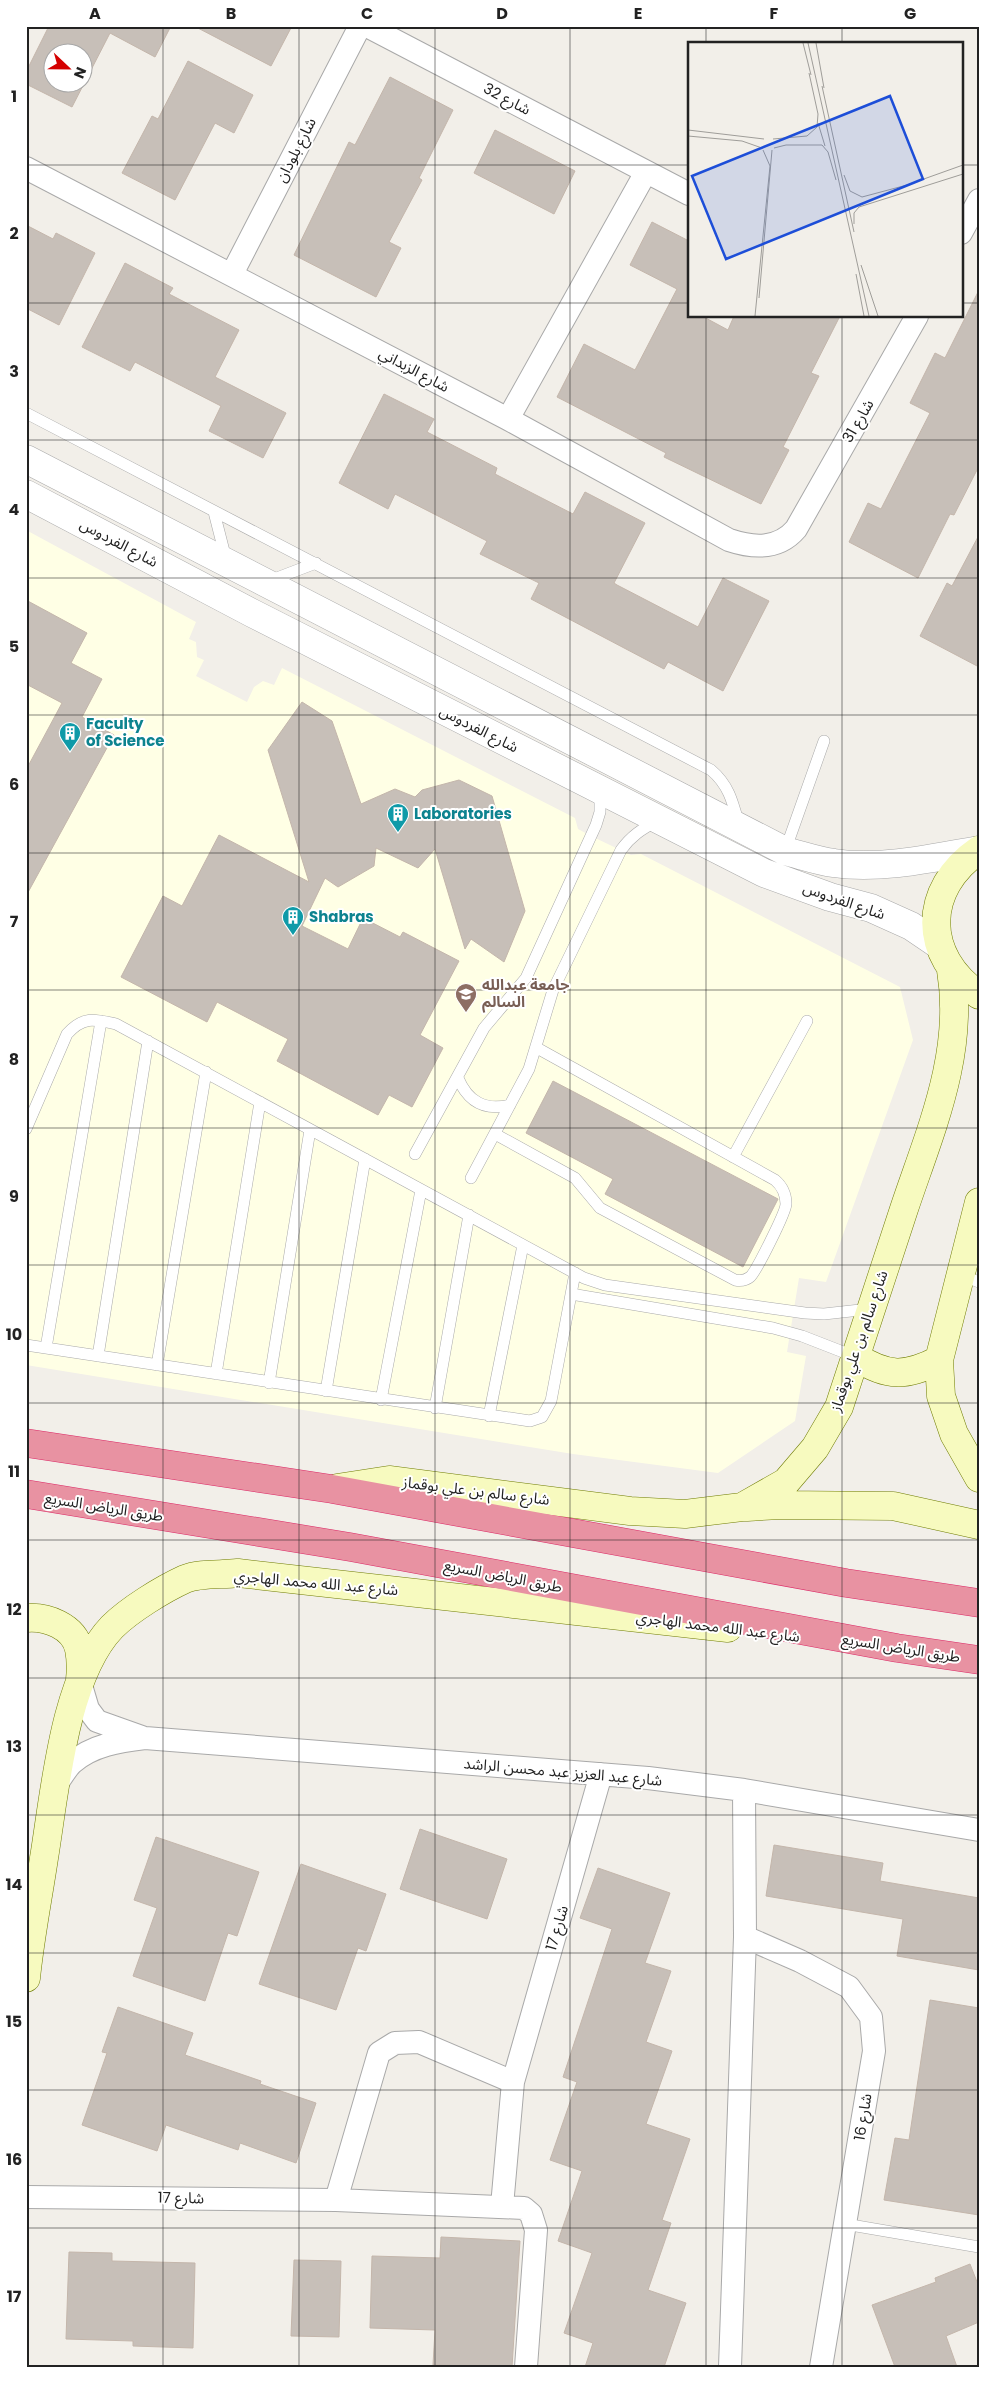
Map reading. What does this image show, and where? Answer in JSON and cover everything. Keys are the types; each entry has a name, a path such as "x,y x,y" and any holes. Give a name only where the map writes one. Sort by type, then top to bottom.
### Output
{"highway":[{"path":"26,1443 332,1489 846,1583 979,1603"},
{"name":"طريق الرياض السريع","path":"26,1494 350,1547 896,1648 979,1660"}],"main road":[{"path":"979,850 964,860 952,874 943,890 937,908 936,926 939,945 952,970 964,984 979,995"},
{"name":"شارع سالم بن علي بوقماز","path":"332,1489 389,1480 630,1511 685,1514 742,1507 786,1482 815,1448 839,1406 943,1091 954,1038 956,996 952,970"},
{"path":"979,1202 970,1279 939,1360 941,1396 954,1434 979,1478"},
{"path":"856,1357 875,1369 897,1374 919,1370 939,1360"},
{"path":"742,1507 780,1505 894,1506 979,1525"},
{"name":"شارع عبد الله محمد الهاجري","path":"26,1978 56,1785 66,1731 80,1682 94,1653 112,1627 142,1604 186,1579 238,1573 896,1648"},
{"path":"26,1618 37,1617 55,1622 69,1632 79,1646 80,1682"}],"street":[{"name":"شارع بلودان","path":"232,274 360,26"},
{"name":"شارع 32","path":"367,26 688,193"},
{"name":"شارع الزبداني","path":"26,168 232,274 508,420 729,540 751,546 767,546 786,538 798,525"},
{"path":"508,420 646,172"},
{"path":"962,231 979,200"},
{"name":"شارع 31","path":"798,525 916,318"},
{"name":"شارع الفردوس","path":"26,459 740,830 785,851 834,863 880,864 914,861 979,850"},
{"name":"شارع الفردوس","path":"26,494 252,614 764,873 830,897 871,908 911,926 939,945"},
{"name":"شارع عبد العزيز عبد محسن الراشد","path":"80,1682 88,1710 97,1721 145,1738"},
{"name":"شارع عبد العزيز عبد محسن الراشد","path":"56,1785 73,1763 96,1748 122,1741 145,1738 600,1774 744,1790 979,1830"},
{"name":"شارع 17","path":"26,2197 336,2200 502,2206 513,2082 600,1774"},
{"path":"730,2367 745,1937 744,1790"},
{"name":"شارع 16","path":"745,1937 800,1961 849,1987 870,2017 874,2051 821,2367"},
{"path":"336,2200 379,2053 395,2043 419,2042 513,2082"},
{"path":"502,2206 524,2208 532,2214 535,2221 526,2367"}],"lane":[{"path":"26,413 710,770 723,780 732,796 740,830"},
{"path":"214,512 228,564"},
{"path":"264,583 316,563"},
{"path":"785,851 824,741"},
{"path":"416,1154 488,1022 526,978 596,825 600,812 600,791"},
{"path":"471,1178 529,1070 553,990 621,850 628,840 640,830 659,820"},
{"path":"26,1129 67,1034 76,1024 93,1019 116,1024 575,1273 605,1285 805,1313 824,1314 871,1309"},
{"path":"46,1348 101,1021"},
{"path":"734,1156 808,1021"},
{"path":"98,1356 148,1041"},
{"path":"494,1134 575,1178 600,1208 739,1281 747,1279 753,1274 785,1212 784,1191 775,1180 537,1048"},
{"path":"157,1365 206,1072"},
{"path":"458,1078 463,1090 472,1100 484,1106 497,1108 510,1105"},
{"path":"216,1374 260,1102"},
{"path":"269,1383 310,1130"},
{"path":"326,1391 365,1159"},
{"path":"381,1400 421,1190"},
{"path":"435,1408 469,1216"},
{"path":"489,1416 523,1245"},
{"path":"26,1346 530,1421 542,1417 548,1409 575,1273"},
{"path":"571,1294 773,1328 802,1336 856,1357"},
{"path":"845,2224 979,2247"}],"shaded area":[{"name":"جامعة عبدالله السالم","path":"26,530 196,622 189,639 196,642 197,657 204,660 196,676 247,702 254,687 263,681 274,685 282,668 575,818 578,829 591,836 631,855 641,854 900,987 913,1040 826,1282 799,1278 787,1352 806,1356 795,1421 718,1473 573,1454 26,1365"}],"building":[{"path":"49,26 171,26 155,57 110,33 92,68 92,42 42,42 42,92 26,84 26,72"},
{"path":"194,26 292,26 271,66"},
{"path":"188,61 253,95 234,133 215,123 175,200 122,173 152,116 158,119"},
{"path":"390,77 453,110 419,178 422,180 389,242 401,248 376,297 294,255 349,142 355,145"},
{"path":"42,92 80,92 72,107"},
{"path":"495,130 575,171 554,214 474,173"},
{"path":"652,222 688,240 688,318 706,318 728,330 733,318 839,318 811,373 819,376 783,447 789,450 761,504 664,457 666,453 557,397 584,344 635,370 677,289 630,265"},
{"path":"26,225 53,239 56,233 95,253 59,325 26,308"},
{"path":"125,263 173,288 169,294 239,330 215,377 286,413 263,458 209,431 221,406 135,362 130,371 82,347"},
{"path":"979,290 979,466 954,515 950,514 918,578 849,542 868,503 881,509 930,413 910,403 935,353 945,358"},
{"path":"384,394 434,419 427,432 497,468 495,474 573,514 585,492 645,523 614,583 617,585 698,627 723,578 769,601 723,691 668,662 664,669 531,599 539,583 480,554 487,541 395,494 388,509 339,483"},
{"path":"979,535 979,667 920,636 947,583 952,586"},
{"name":"Faculty of Science","path":"26,600 87,633 71,663 102,679 82,717 114,735 26,896 26,770 62,703 26,684"},
{"path":"302,702 332,721 361,804 395,789 415,797 422,790 459,780 492,796 525,911 504,962 471,939 465,949 435,849 418,868 376,848 374,866 338,887 325,878 302,926 348,949 363,918 400,937 403,932 459,961 420,1035 443,1048 412,1107 389,1095 378,1115 277,1061 288,1039 217,1002 207,1022 121,977 163,896 182,906 219,835 309,882 268,750"},
{"path":"553,1081 778,1199 743,1267 605,1194 613,1179 526,1133"},
{"path":"420,1829 507,1859 487,1919 400,1889"},
{"path":"156,1837 259,1872 237,1936 228,1933 205,2001 133,1976 157,1908 134,1900"},
{"path":"774,1845 883,1863 880,1881 979,1898 979,1970 897,1956 903,1919 766,1896"},
{"path":"301,1864 386,1894 366,1951 358,1948 336,2010 259,1984"},
{"path":"598,1868 670,1893 645,1963 671,1971 646,2042 672,2051 646,2124 690,2139 662,2220 671,2223 648,2290 686,2303 664,2367 585,2367 593,2343 564,2333 592,2253 558,2241 582,2171 550,2160 577,2082 563,2077 612,1929 580,1918"},
{"path":"930,2000 979,2008 979,2215 884,2200 895,2138 909,2140"},
{"path":"118,2007 193,2033 185,2055 261,2081 260,2084 316,2103 296,2163 240,2143 238,2150 166,2125 157,2151 82,2125 107,2053 102,2052"},
{"path":"441,2237 520,2241 512,2367 433,2365 435,2330 370,2328 372,2256 440,2258"},
{"path":"69,2252 112,2253 112,2261 195,2263 193,2348 133,2346 133,2341 66,2339"},
{"path":"294,2260 341,2261 339,2337 291,2336"},
{"path":"970,2264 979,2287 979,2322 946,2336 957,2367 895,2367 872,2305 936,2282 935,2278"}],"place":[{"name":"Faculty of Science","path":"70,752"},
{"name":"Laboratories","path":"398,833"},
{"name":"Shabras","path":"293,936"},
{"name":"جامعة عبدالله السالم","path":"466,1013"}]}
